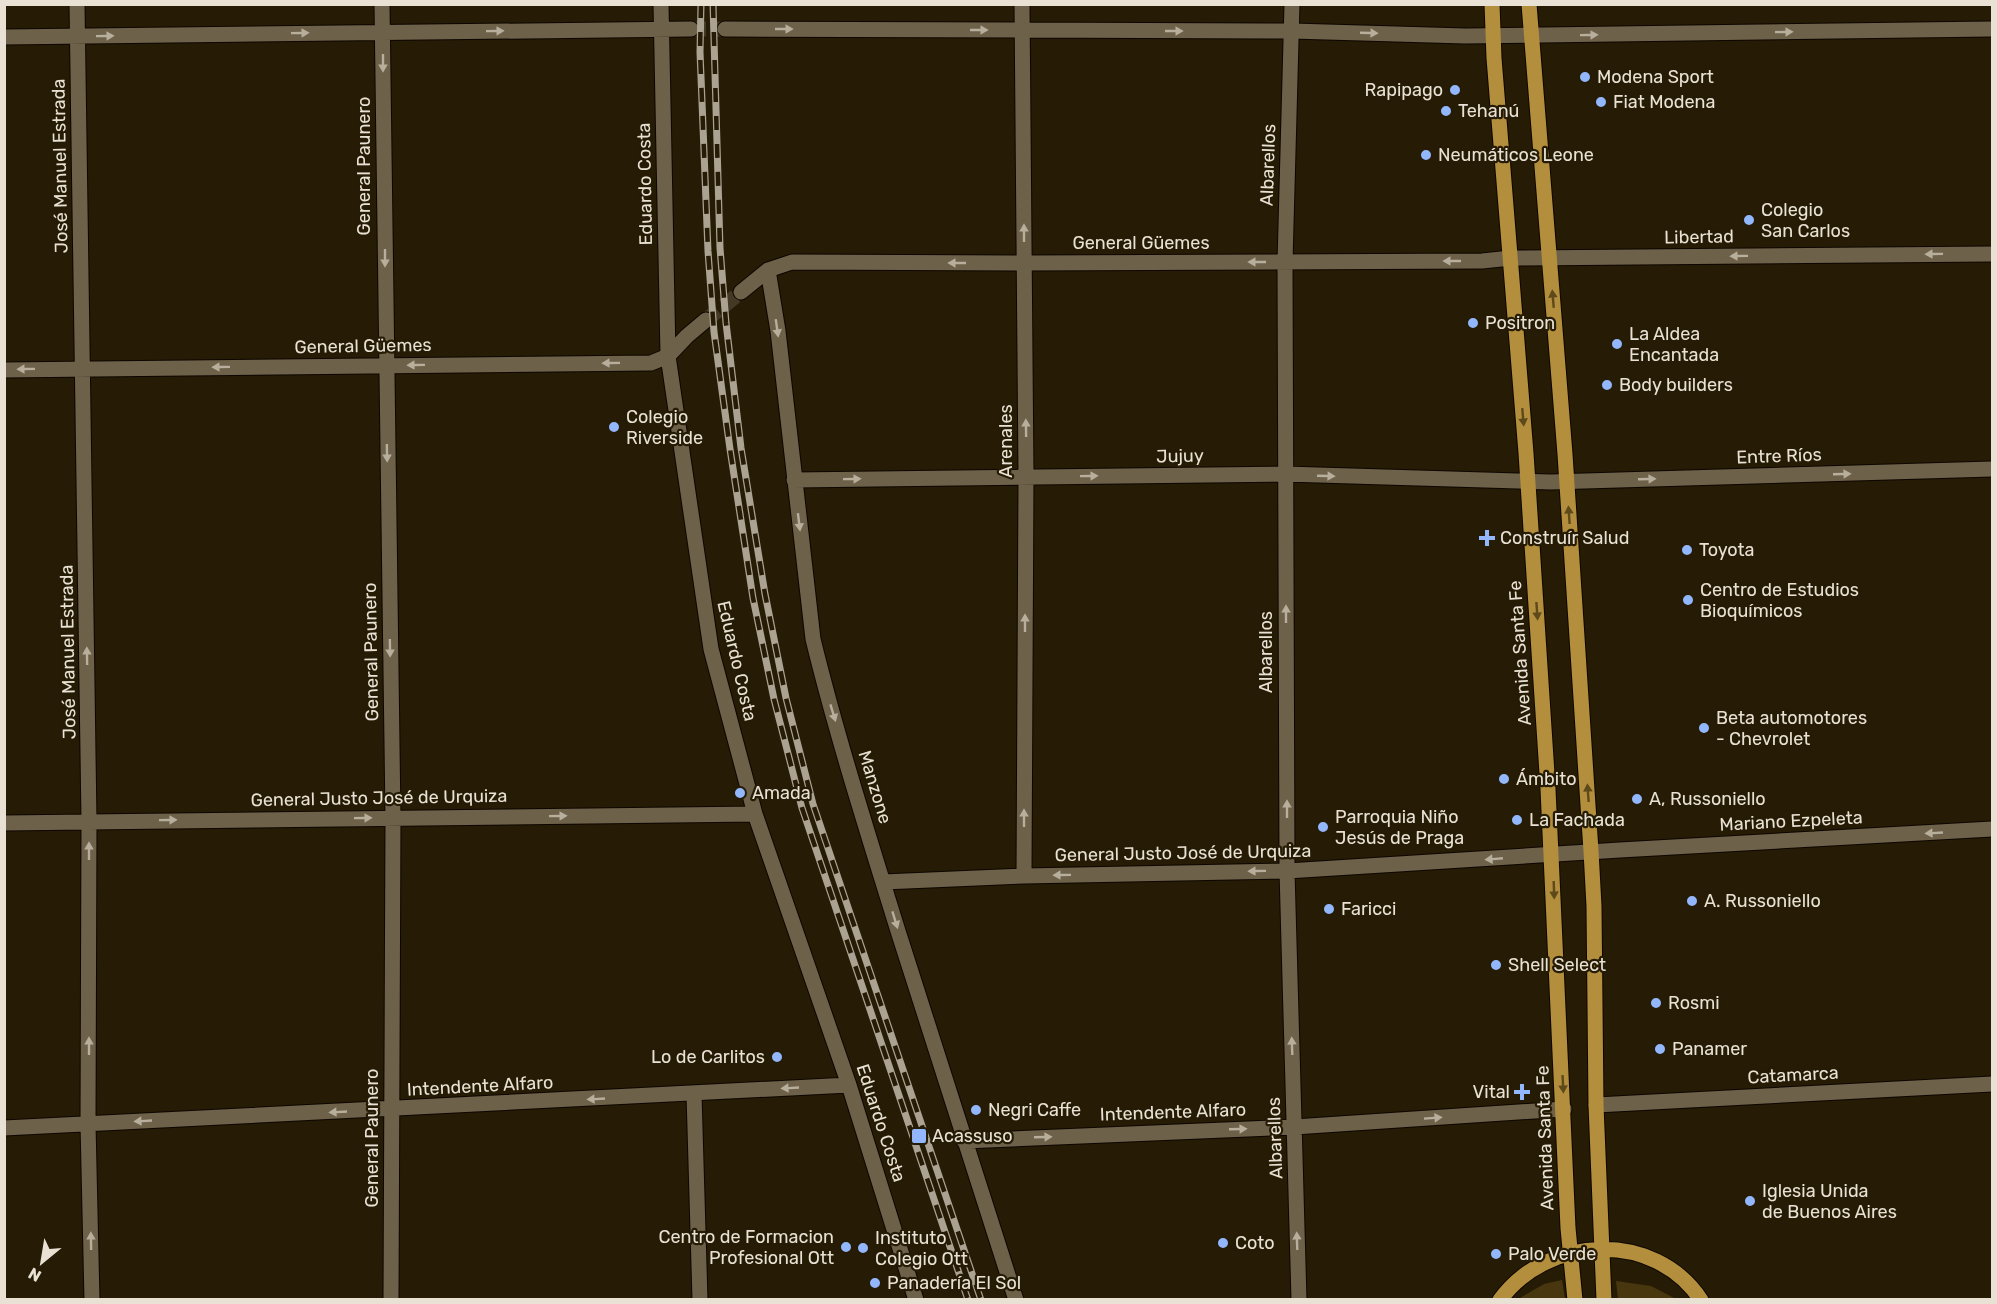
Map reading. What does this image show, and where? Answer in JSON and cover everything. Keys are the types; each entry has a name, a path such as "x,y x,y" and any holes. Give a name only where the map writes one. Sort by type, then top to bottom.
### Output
{"main road":[{"name":"Avenida Santa Fe","path":"1492,4 1528,481 1552,854 1570,1253 1575,1299"},
{"path":"1529,4 1567,481 1591,851 1594,906 1596,1106 1604,1299"},
{"path":"1500,1299 1530,1269 1582,1249 1601,1248 1632,1252 1655,1261 1678,1275 1701,1299"}],"street":[{"name":"José Manuel Estrada","path":"77,4 89,821 88,1124 92,1299"},
{"name":"General Paunero","path":"382,4 393,818 391,1299"},
{"name":"Eduardo Costa","path":"661,4 668,356 711,649 755,814 849,1085 916,1299"},
{"name":"Arenales","path":"1022,4 1026,476 1024,876"},
{"name":"Albarellos","path":"1292,4 1285,262 1287,871 1299,1299"},
{"path":"4,37 690,29"},
{"path":"725,29 1292,31 1465,36 1992,29"},
{"name":"Libertad","path":"1550,258 1992,254"},
{"name":"General Güemes","path":"741,292 768,270 792,261 1285,262 1482,261 1550,258"},
{"name":"Manzone","path":"768,270 778,331 813,639 883,882 1016,1299"},
{"path":"668,356 706,320"},
{"name":"General Güemes","path":"4,370 651,363 668,356"},
{"name":"Entre Ríos","path":"1567,481 1992,470"},
{"name":"Jujuy","path":"794,480 1285,474 1567,481"},
{"name":"General Justo José de Urquiza","path":"4,823 755,814"},
{"name":"Mariano Ezpeleta","path":"1591,851 1992,829"},
{"name":"General Justo José de Urquiza","path":"883,882 1024,876 1287,871 1591,851"},
{"name":"Catamarca","path":"1596,1106 1992,1084"},
{"name":"Intendente Alfaro","path":"4,1128 849,1085"},
{"path":"694,1094 700,1299"},
{"name":"Intendente Alfaro","path":"964,1141 1294,1127 1564,1109"}],"shaded area":[{"path":"1562,1280 1565,1299 1518,1299 1544,1284"},
{"path":"1616,1281 1651,1286 1676,1299 1618,1299"}],"tunnel":[{"path":"691,29 725,29"},
{"path":"706,320 741,292"}],"railway":[{"path":"701,4 700,52 708,251 714,332 753,598 774,699 802,808 968,1300"},
{"path":"713,4 720,248 726,323 741,448 765,594 786,698 813,804 981,1300"}],"place":[{"name":"Modena Sport","path":"1585,77"},
{"name":"Rapipago","path":"1455,90"},
{"name":"Fiat Modena","path":"1601,102"},
{"name":"Tehanú","path":"1446,111"},
{"name":"Neumáticos Leone","path":"1426,155"},
{"name":"Colegio San Carlos","path":"1749,220"},
{"name":"Positron","path":"1473,323"},
{"name":"La Aldea Encantada","path":"1617,344"},
{"name":"Body builders","path":"1607,385"},
{"name":"Colegio Riverside","path":"614,427"},
{"name":"Construír Salud","path":"1487,538"},
{"name":"Toyota","path":"1687,550"},
{"name":"Centro de Estudios Bioquímicos","path":"1688,600"},
{"name":"Beta automotores - Chevrolet","path":"1704,728"},
{"name":"Ámbito","path":"1504,779"},
{"name":"Amada","path":"740,793"},
{"name":"A, Russoniello","path":"1637,799"},
{"name":"La Fachada","path":"1517,820"},
{"name":"Parroquia Niño Jesús de Praga","path":"1323,827"},
{"name":"A. Russoniello","path":"1692,901"},
{"name":"Faricci","path":"1329,909"},
{"name":"Shell Select","path":"1496,965"},
{"name":"Rosmi","path":"1656,1003"},
{"name":"Panamer","path":"1660,1049"},
{"name":"Lo de Carlitos","path":"777,1057"},
{"name":"Vital","path":"1522,1092"},
{"name":"Negri Caffe","path":"976,1110"},
{"name":"Acassuso","path":"919,1136"},
{"name":"Iglesia Unida de Buenos Aires","path":"1750,1201"},
{"name":"Coto","path":"1223,1243"},
{"name":"Centro de Formacion Profesional Ott","path":"846,1247"},
{"name":"Instituto Colegio Ott","path":"863,1248"},
{"name":"Palo Verde","path":"1496,1254"},
{"name":"Panadería El Sol","path":"875,1283"}]}
